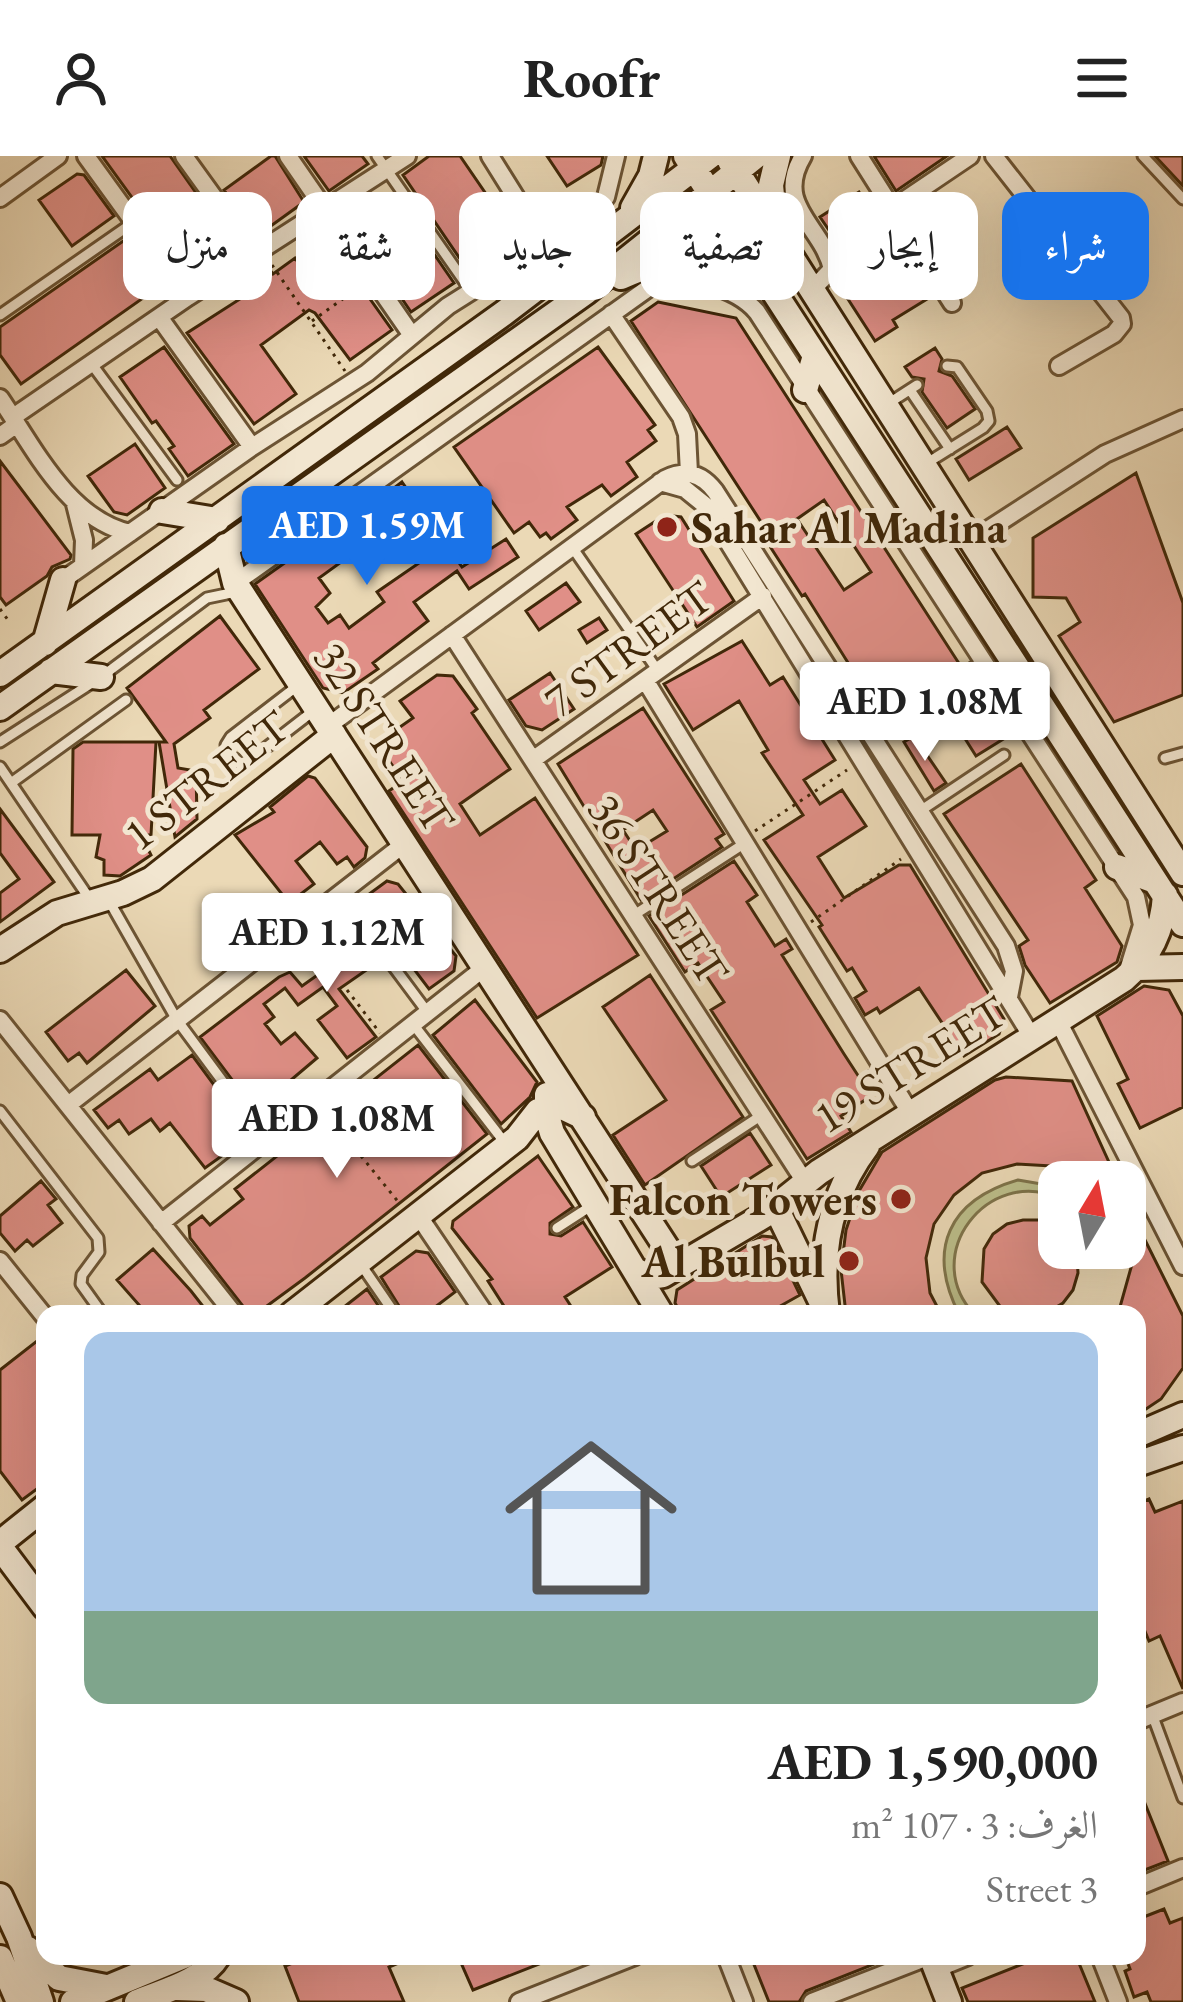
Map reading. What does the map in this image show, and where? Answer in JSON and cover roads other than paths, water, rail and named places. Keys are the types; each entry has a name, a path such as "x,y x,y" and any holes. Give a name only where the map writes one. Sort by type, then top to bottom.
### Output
{"main road":[{"path":"628,216 651,176 656,156"},
{"path":"773,192 778,156"},
{"path":"0,674 504,313 667,188 696,160 708,192"},
{"path":"713,192 740,161 756,192"},
{"path":"635,254 645,233 669,208 667,188"},
{"path":"616,269 640,250"},
{"path":"804,275 969,542 1173,850 1183,873"},
{"path":"0,708 575,300"},
{"path":"776,300 1183,924"},
{"path":"806,390 814,359"},
{"path":"162,511 217,520"},
{"name":"32 STREET","path":"226,546 238,588 584,1118 674,1269"},
{"path":"198,568 218,572 238,588"},
{"path":"45,643 73,573"},
{"path":"975,605 976,651"},
{"path":"51,671 100,676"},
{"path":"1029,732 1036,697"},
{"name":"1 STREET","path":"0,950 57,913 166,870 326,723"},
{"path":"1117,867 1160,888"},
{"path":"1131,974 1158,934 1160,888"},
{"path":"1131,974 1183,967"},
{"name":"19 STREET","path":"674,1269 776,1208 805,1182 1131,974"},
{"name":"32 STREET","path":"542,1058 546,1107 556,1141 656,1305"},
{"path":"303,1305 512,1142 546,1107 570,1110 584,1118"},
{"path":"512,1142 539,1134 556,1141"},
{"path":"826,1305 828,1231 841,1191 874,1137"},
{"path":"776,1208 823,1305"},
{"path":"637,1271 656,1277 674,1269"},
{"path":"661,1305 674,1269"},
{"path":"1146,1431 1183,1415"},
{"path":"1146,1461 1183,1448"},
{"path":"36,1515 0,1545 36,1595"},
{"path":"0,1896 40,2002"},
{"path":"19,1937 36,1958"},
{"path":"0,1958 19,2002"},
{"path":"41,1965 59,1978 109,1987"},
{"path":"73,2002 160,1965"},
{"path":"137,2002 211,1965"},
{"path":"223,1965 237,2002"},
{"path":"934,1965 949,2002"},
{"path":"168,1989 206,1989 237,2002"}],"street":[{"path":"86,156 123,207"},
{"path":"184,156 212,192"},
{"path":"289,156 315,192"},
{"path":"347,192 382,163 407,156"},
{"path":"490,156 512,192"},
{"path":"605,192 616,156"},
{"path":"803,156 794,174 793,195 832,269 813,289"},
{"path":"859,156 882,192"},
{"path":"916,192 970,156"},
{"path":"994,156 1121,317 1114,334 1059,366"},
{"path":"0,198 51,158"},
{"path":"238,588 661,281 728,291 750,304 1136,898 1142,915 1141,934 1131,974 1183,982"},
{"path":"0,436 91,363 183,300"},
{"path":"389,300 411,334"},
{"path":"73,573 353,382 459,300"},
{"path":"611,314 681,417 687,434 688,473"},
{"path":"159,316 252,447"},
{"path":"0,398 75,503 95,520 130,533"},
{"path":"969,542 1105,454 1183,419"},
{"path":"326,723 660,482 688,473 716,491 1006,946 1014,971 1009,997"},
{"path":"660,482 685,489 706,506 1032,1037"},
{"path":"73,573 84,540 75,503"},
{"name":"7 STREET","path":"534,760 763,596"},
{"name":"36 STREET","path":"452,635 805,1182"},
{"path":"652,675 744,841 911,1114"},
{"path":"68,1105 404,844"},
{"path":"161,1222 484,968"},
{"path":"0,1020 227,1305"},
{"path":"1058,1021 1183,1266"},
{"path":"415,1217 478,1305"},
{"path":"0,1261 36,1306"},
{"path":"1146,1717 1183,1702"},
{"path":"1146,1883 1183,1868"},
{"path":"519,2002 552,1996 616,1965"},
{"path":"730,1965 744,2002"},
{"path":"812,2002 918,1965"},
{"path":"1104,1965 1118,2002"}],"lane":[{"path":"1143,156 1183,199"},
{"path":"382,163 459,274"},
{"path":"0,315 123,230"},
{"path":"91,363 177,480"},
{"path":"922,466 983,428 989,416 957,367 947,366"},
{"path":"885,406 914,387 950,449"},
{"path":"572,547 652,675"},
{"path":"0,742 206,598 238,588"},
{"path":"907,710 976,651"},
{"path":"301,684 231,737 226,746 229,755 241,763 326,723"},
{"path":"11,783 126,700"},
{"path":"1166,758 1183,753"},
{"path":"920,811 1004,755"},
{"path":"0,767 266,1140"},
{"path":"634,915 744,841"},
{"path":"390,962 420,1018 512,1142"},
{"path":"0,1111 98,1238 100,1252 82,1275 81,1284 95,1305"},
{"path":"692,1161 762,1115"},
{"path":"557,1228 595,1203"},
{"path":"358,1262 389,1305"},
{"path":"1146,1719 1183,1798"}],"place":[{"name":"Sahar Al Madina","path":"667,527"},
{"name":"Falcon Towers","path":"901,1199"},
{"name":"Al Bulbul","path":"849,1261"}]}
